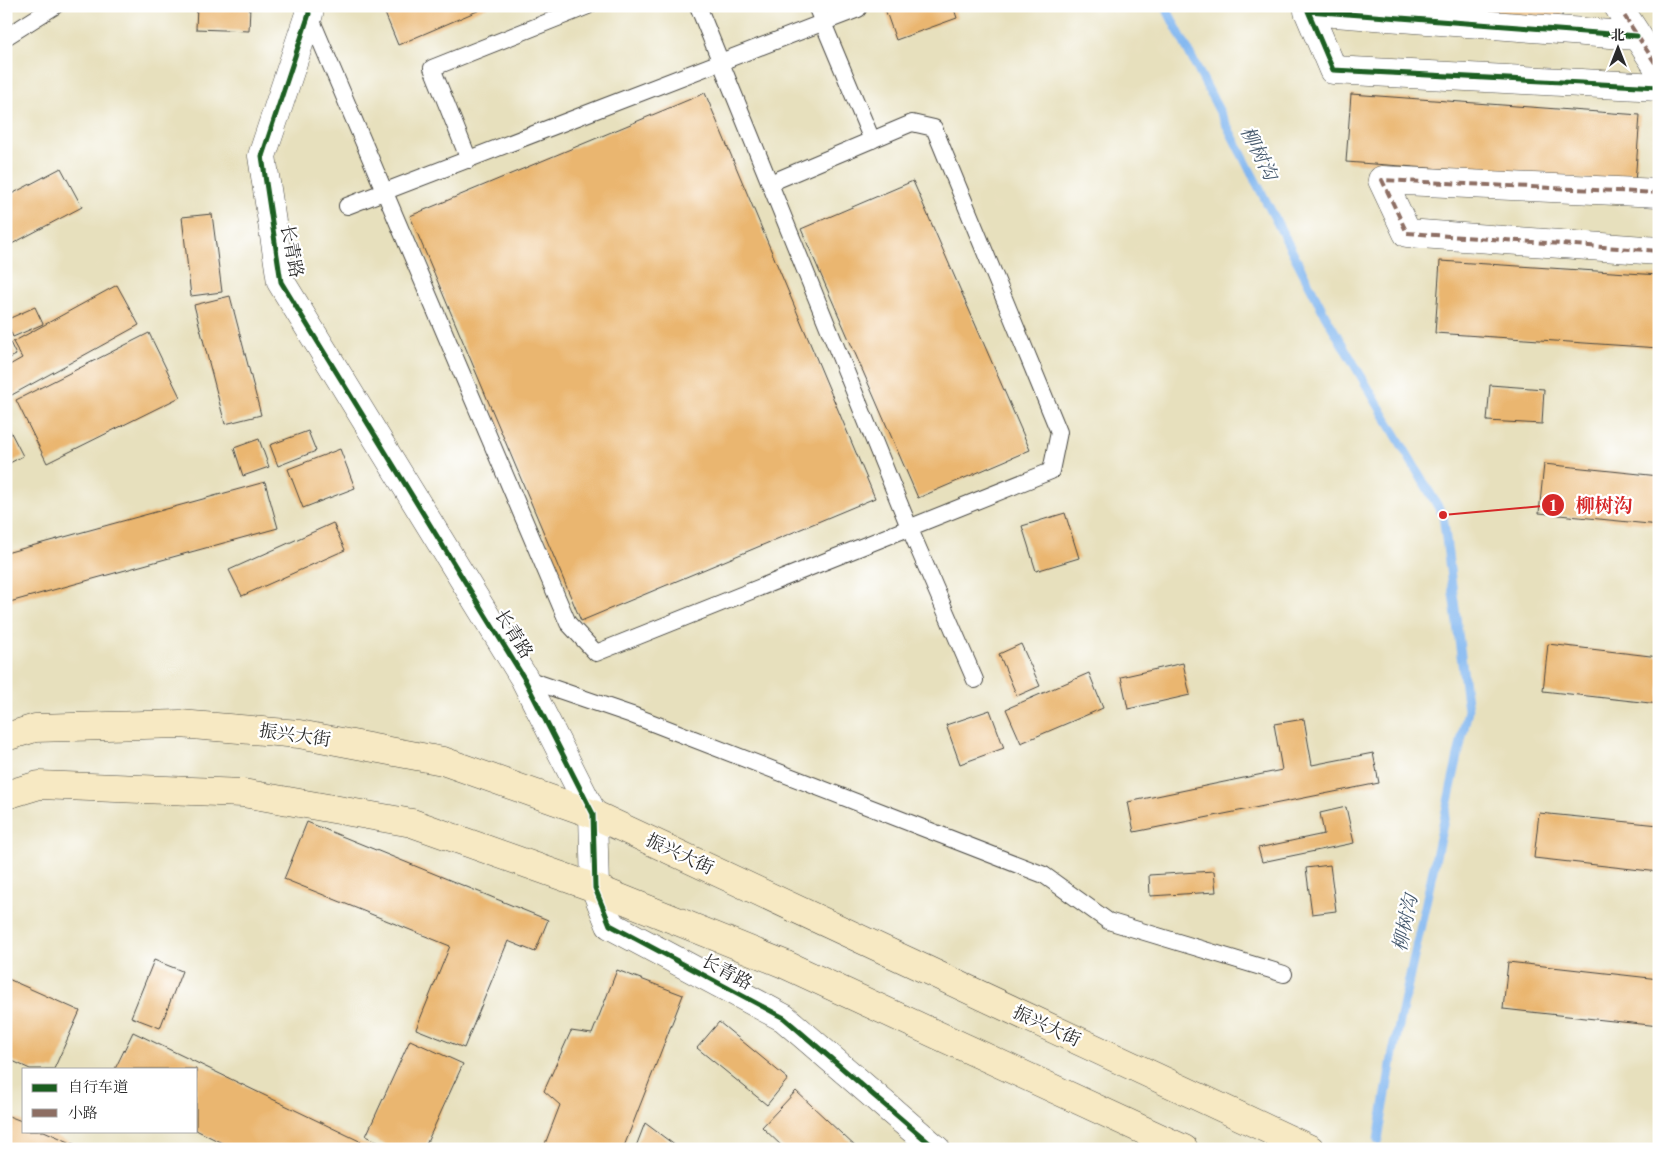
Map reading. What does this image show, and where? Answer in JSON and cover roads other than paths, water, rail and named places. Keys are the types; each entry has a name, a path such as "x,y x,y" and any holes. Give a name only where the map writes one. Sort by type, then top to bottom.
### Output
{"street":[{"path":"1618,6 1658,66 1659,76"},
{"name":"长青路","path":"309,10 262,156 281,282 524,678 593,814 595,888 610,925 784,1018 936,1149"},
{"path":"1637,36 1308,11 1333,70 1659,87"},
{"path":"1659,193 1382,180 1407,233 1659,251"},
{"name":"振兴大街","path":"6,737 35,728 180,724 300,734 443,762 593,814 1310,1149"},
{"path":"6,795 39,785 243,793 412,823 595,888 784,964 1184,1149"}],"lane":[{"path":"6,37 55,6"},
{"path":"469,160 432,68 588,6"},
{"path":"698,6 909,528 974,680"},
{"path":"816,6 872,140"},
{"path":"347,206 858,9"},
{"path":"309,10 568,623 596,653 1051,471 1058,432 934,128 912,124 770,183"},
{"path":"524,678 632,715 1044,875 1108,921 1284,974"}],"waterway":[{"name":"柳树沟","path":"1165,6 1325,315 1443,515 1468,710 1393,1053 1378,1140"}],"place":[{"name":"柳树沟","path":"1443,515"}]}
